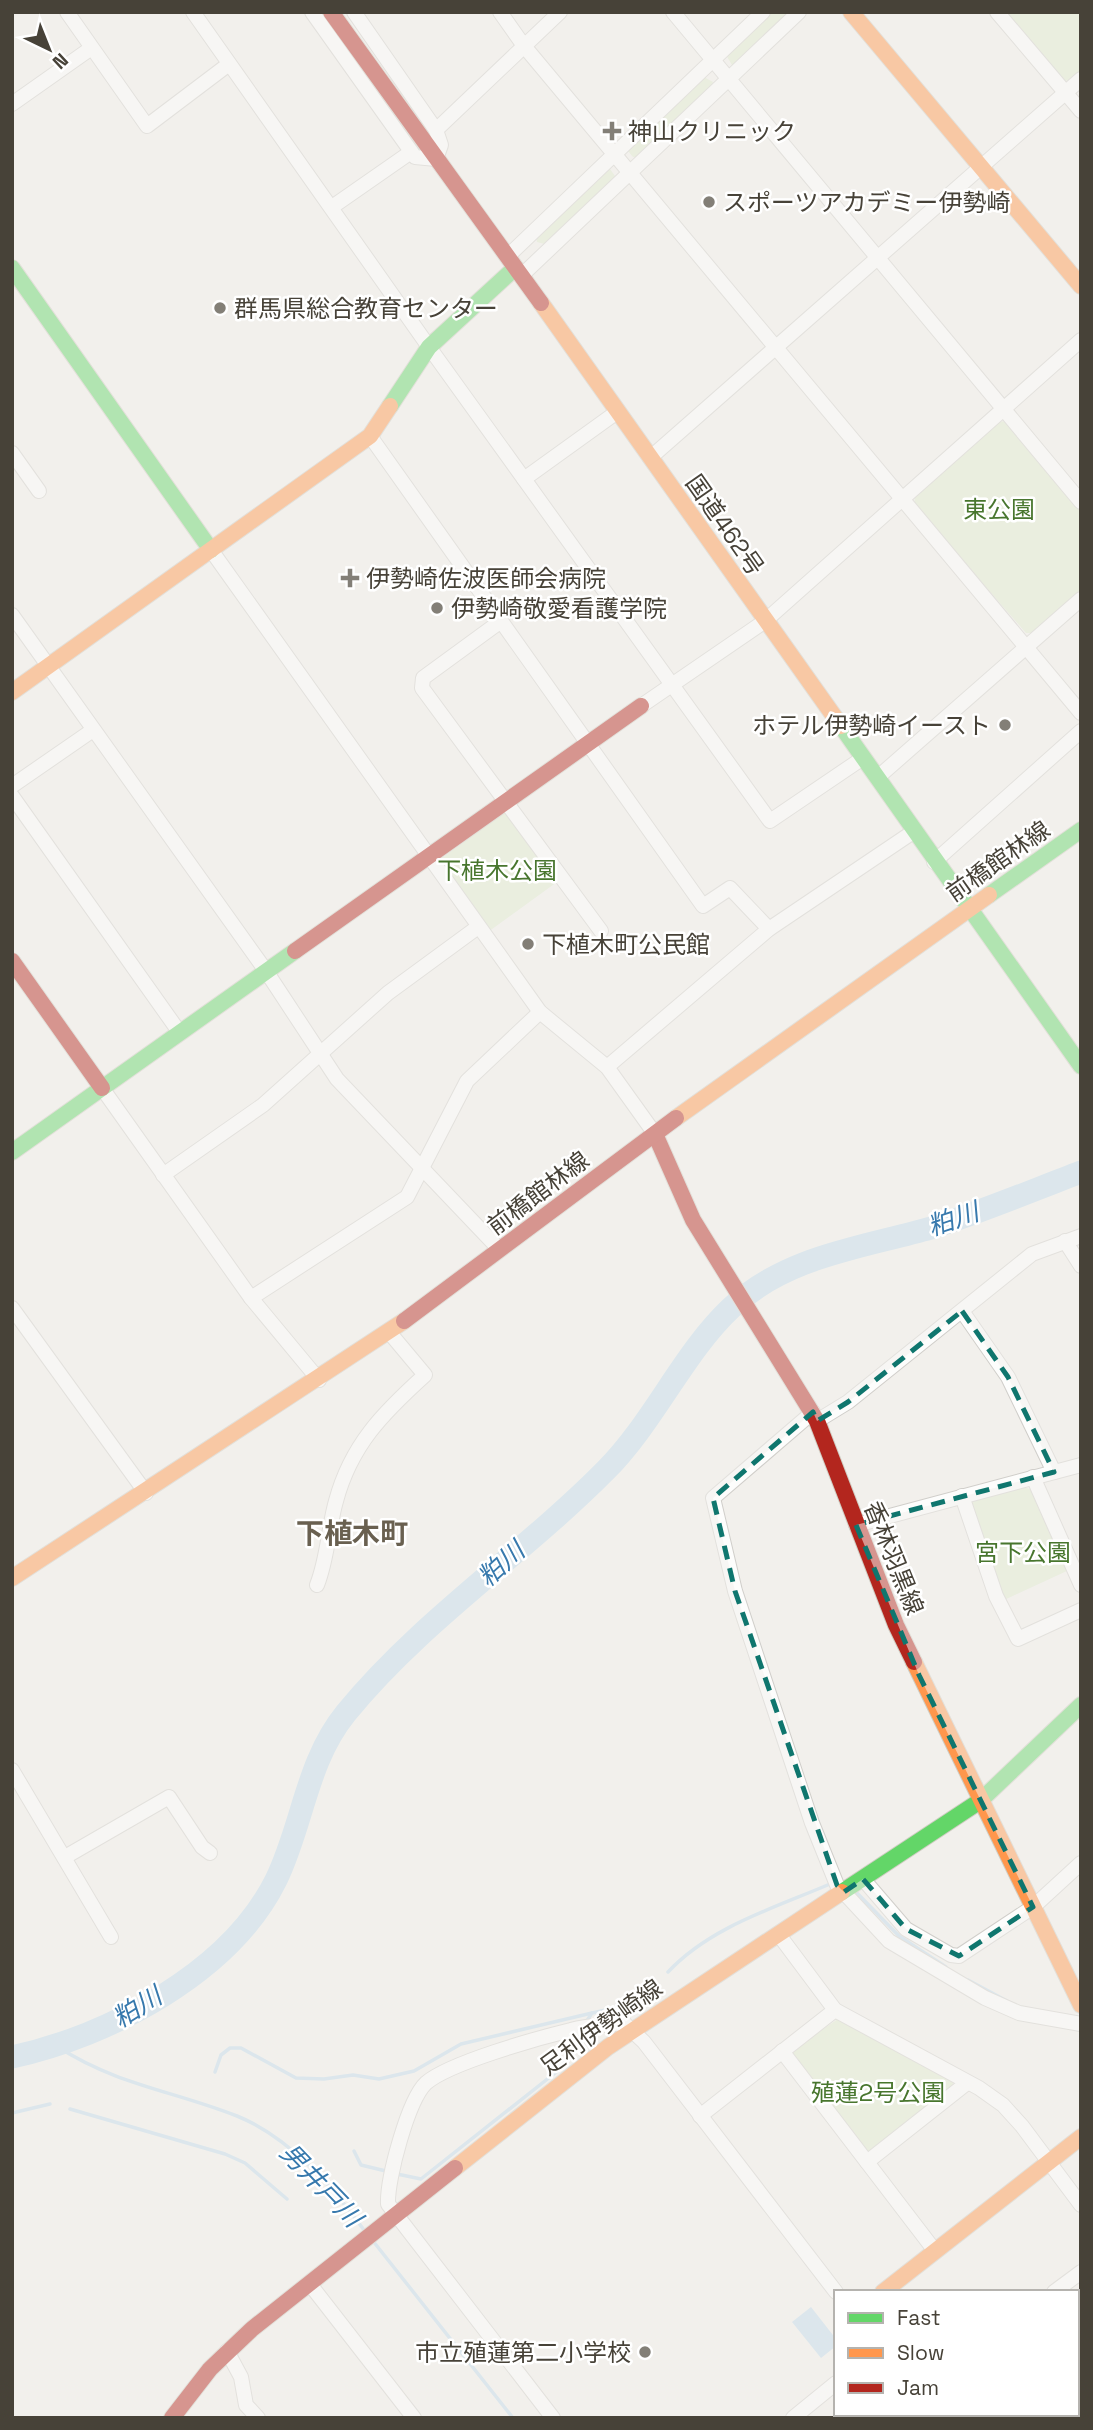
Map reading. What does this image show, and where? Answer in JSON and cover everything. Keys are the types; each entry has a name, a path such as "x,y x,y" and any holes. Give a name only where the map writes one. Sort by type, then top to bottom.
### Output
{"main road":[{"name":"国道462号","path":"331,12 1081,1066"},
{"path":"851,12 1081,286"},
{"path":"12,692 370,436 429,347 515,267"},
{"path":"12,268 211,550"},
{"path":"12,1152 641,706"},
{"name":"前橋館林線","path":"12,1578 389,1332 655,1134 1081,830"},
{"path":"12,961 102,1088"},
{"name":"香林羽黒線","path":"655,1134 692,1217 815,1417 896,1625 1081,2005"},
{"name":"足利伊勢崎線","path":"172,2418 228,2351 309,2283 568,2077 633,2029 779,1935 847,1884 980,1801 1081,1705"},
{"path":"886,2290 1081,2137"}],"street":[{"path":"67,12 90,50 147,126 229,64"},
{"path":"193,12 429,347 770,821 863,758"},
{"path":"312,12 415,157 436,159 441,145 436,130 354,12"},
{"path":"500,12 524,46 1081,713"},
{"path":"436,130 560,12"},
{"path":"673,12 1081,502"},
{"path":"515,267 614,153 763,12"},
{"path":"515,267 629,171 799,12"},
{"path":"997,12 1081,111"},
{"path":"12,104 90,50"},
{"path":"650,458 1081,79"},
{"path":"332,207 411,152"},
{"path":"641,706 765,621 1081,340"},
{"path":"524,479 617,412"},
{"path":"370,436 703,906 730,888 769,929"},
{"path":"12,453 38,491"},
{"path":"211,550 540,1012 607,1067 655,1134"},
{"path":"877,778 1081,599"},
{"path":"12,615 266,971 337,1079 499,1250"},
{"path":"501,621 423,678 422,688 601,931"},
{"path":"12,786 93,730"},
{"path":"934,862 1081,730"},
{"path":"12,796 180,1033"},
{"path":"607,1067 769,929 913,832"},
{"path":"163,1175 263,1105 388,993 478,927"},
{"path":"251,1298 407,1197 467,1082 540,1012"},
{"path":"102,1088 251,1298 319,1380"},
{"path":"1081,1236 1032,1254 848,1402 815,1417 713,1497 736,1591 812,1823 847,1884 889,1941 985,1998 1019,2013 1081,2024"},
{"path":"1066,1241 1081,1266"},
{"path":"12,1308 146,1493"},
{"path":"962,1311 1008,1377 1054,1472"},
{"path":"317,1585 330,1544 335,1502 358,1445 389,1408 425,1376 389,1332"},
{"path":"856,1525 1081,1465"},
{"path":"1033,1477 1081,1585"},
{"path":"962,1496 996,1597 1018,1639 1081,1610"},
{"path":"12,1770 111,1937"},
{"path":"65,1857 169,1797 202,1847 211,1853"},
{"path":"847,1884 906,1929 951,1955 959,1955 1033,1907 1081,1863"},
{"path":"779,1935 835,2010 979,2088 1015,2116 1081,2205"},
{"path":"701,2116 835,2010"},
{"path":"553,2418 389,2221 387,2183 410,2115 424,2085 444,2070 572,2029 624,2023 633,2029 834,2290"},
{"path":"782,2051 935,2251"},
{"path":"867,2162 967,2083"},
{"path":"1057,2290 1081,2272"},
{"path":"309,2283 414,2418"},
{"path":"228,2351 241,2377 246,2405 258,2418"},
{"path":"793,2418 834,2385"}],"highlighted area":[{"path":"962,1311 1008,1377 1054,1472 856,1525 919,1675 1033,1907 959,1956 906,1929 863,1879 844,1892 837,1885 735,1591 713,1498 813,1412 817,1421 848,1402"}],"green space":[{"path":"769,12 792,12 737,64 732,65 726,55"},
{"path":"1003,12 1081,12 1081,70 1069,81 1062,80"},
{"path":"702,76 713,82 711,87 638,157 633,157 628,151 630,144"},
{"path":"610,169 615,176 613,182 548,245 537,242 536,237 602,170"},
{"name":"東公園","path":"1006,421 1081,511 1081,589 1033,633 1026,633 914,505 915,497 998,422"},
{"name":"下植木公園","path":"505,812 557,882 488,932 441,859"},
{"name":"宮下公園","path":"1024,1487 1032,1490 1069,1570 1002,1601 970,1505 974,1499"},
{"name":"殖蓮2号公園","path":"838,2019 953,2082 955,2089 873,2152 867,2152 793,2057 794,2049"}],"water":[{"path":"811,2307 834,2336 834,2348 821,2358 792,2322"}],"waterway":[{"name":"粕川","path":"12,2057 88,2034 126,2016 163,1996 229,1944 255,1913 276,1880 313,1773 322,1752 346,1713 375,1680 439,1618 606,1470 639,1431 698,1345 731,1308 753,1290 800,1265 851,1248 931,1228 1081,1172"},
{"path":"668,1972 685,1956 723,1931 830,1884"},
{"path":"856,1892 899,1936 946,1967"},
{"path":"968,1980 1007,2001"},
{"path":"586,2022 592,2013 638,2003 653,1988"},
{"path":"215,2072 221,2055 230,2048 241,2048 296,2078 324,2079 353,2075 379,2079 414,2071 461,2044 592,2013"},
{"path":"397,2174 421,2179 560,2069 578,2034"},
{"name":"男井戸川","path":"58,2047 124,2079 214,2107 256,2125 308,2164 364,2230"},
{"path":"12,2113 50,2104"},
{"path":"70,2109 225,2154 245,2163 287,2199"},
{"path":"354,2151 361,2165 390,2172"},
{"name":"男井戸川","path":"373,2241 513,2418"}],"traffic: fast":[{"path":"12,268 211,550"},
{"path":"390,406 429,347 515,268"},
{"path":"841,726 1081,1066"},
{"path":"989,895 1081,830"},
{"path":"12,1152 295,951"},
{"path":"842,1892 980,1801 1081,1705"}],"traffic: slow":[{"path":"851,12 1081,286"},
{"path":"541,303 841,726"},
{"path":"12,692 370,436 390,406"},
{"path":"676,1118 989,895"},
{"path":"12,1578 404,1321"},
{"path":"914,1662 1081,2005"},
{"path":"455,2168 608,2047 842,1892"},
{"path":"886,2290 1081,2137"}],"traffic: jam":[{"path":"331,12 541,303"},
{"path":"295,951 641,706"},
{"path":"12,961 102,1088"},
{"path":"404,1321 676,1118"},
{"path":"655,1134 693,1220 817,1421 896,1625 914,1662"},
{"path":"172,2418 210,2369 252,2329 455,2168"}],"place":[{"name":"神山クリニック","path":"612,131"},
{"name":"スポーツアカデミー伊勢崎","path":"709,202"},
{"name":"群馬県総合教育センター","path":"220,308"},
{"name":"伊勢崎佐波医師会病院","path":"350,578"},
{"name":"伊勢崎敬愛看護学院","path":"437,608"},
{"name":"ホテル伊勢崎イースト","path":"1005,725"},
{"name":"下植木町公民館","path":"528,944"},
{"name":"市立殖蓮第二小学校","path":"645,2352"}],"district":[{"name":"下植木町","path":"352,1533"}]}
